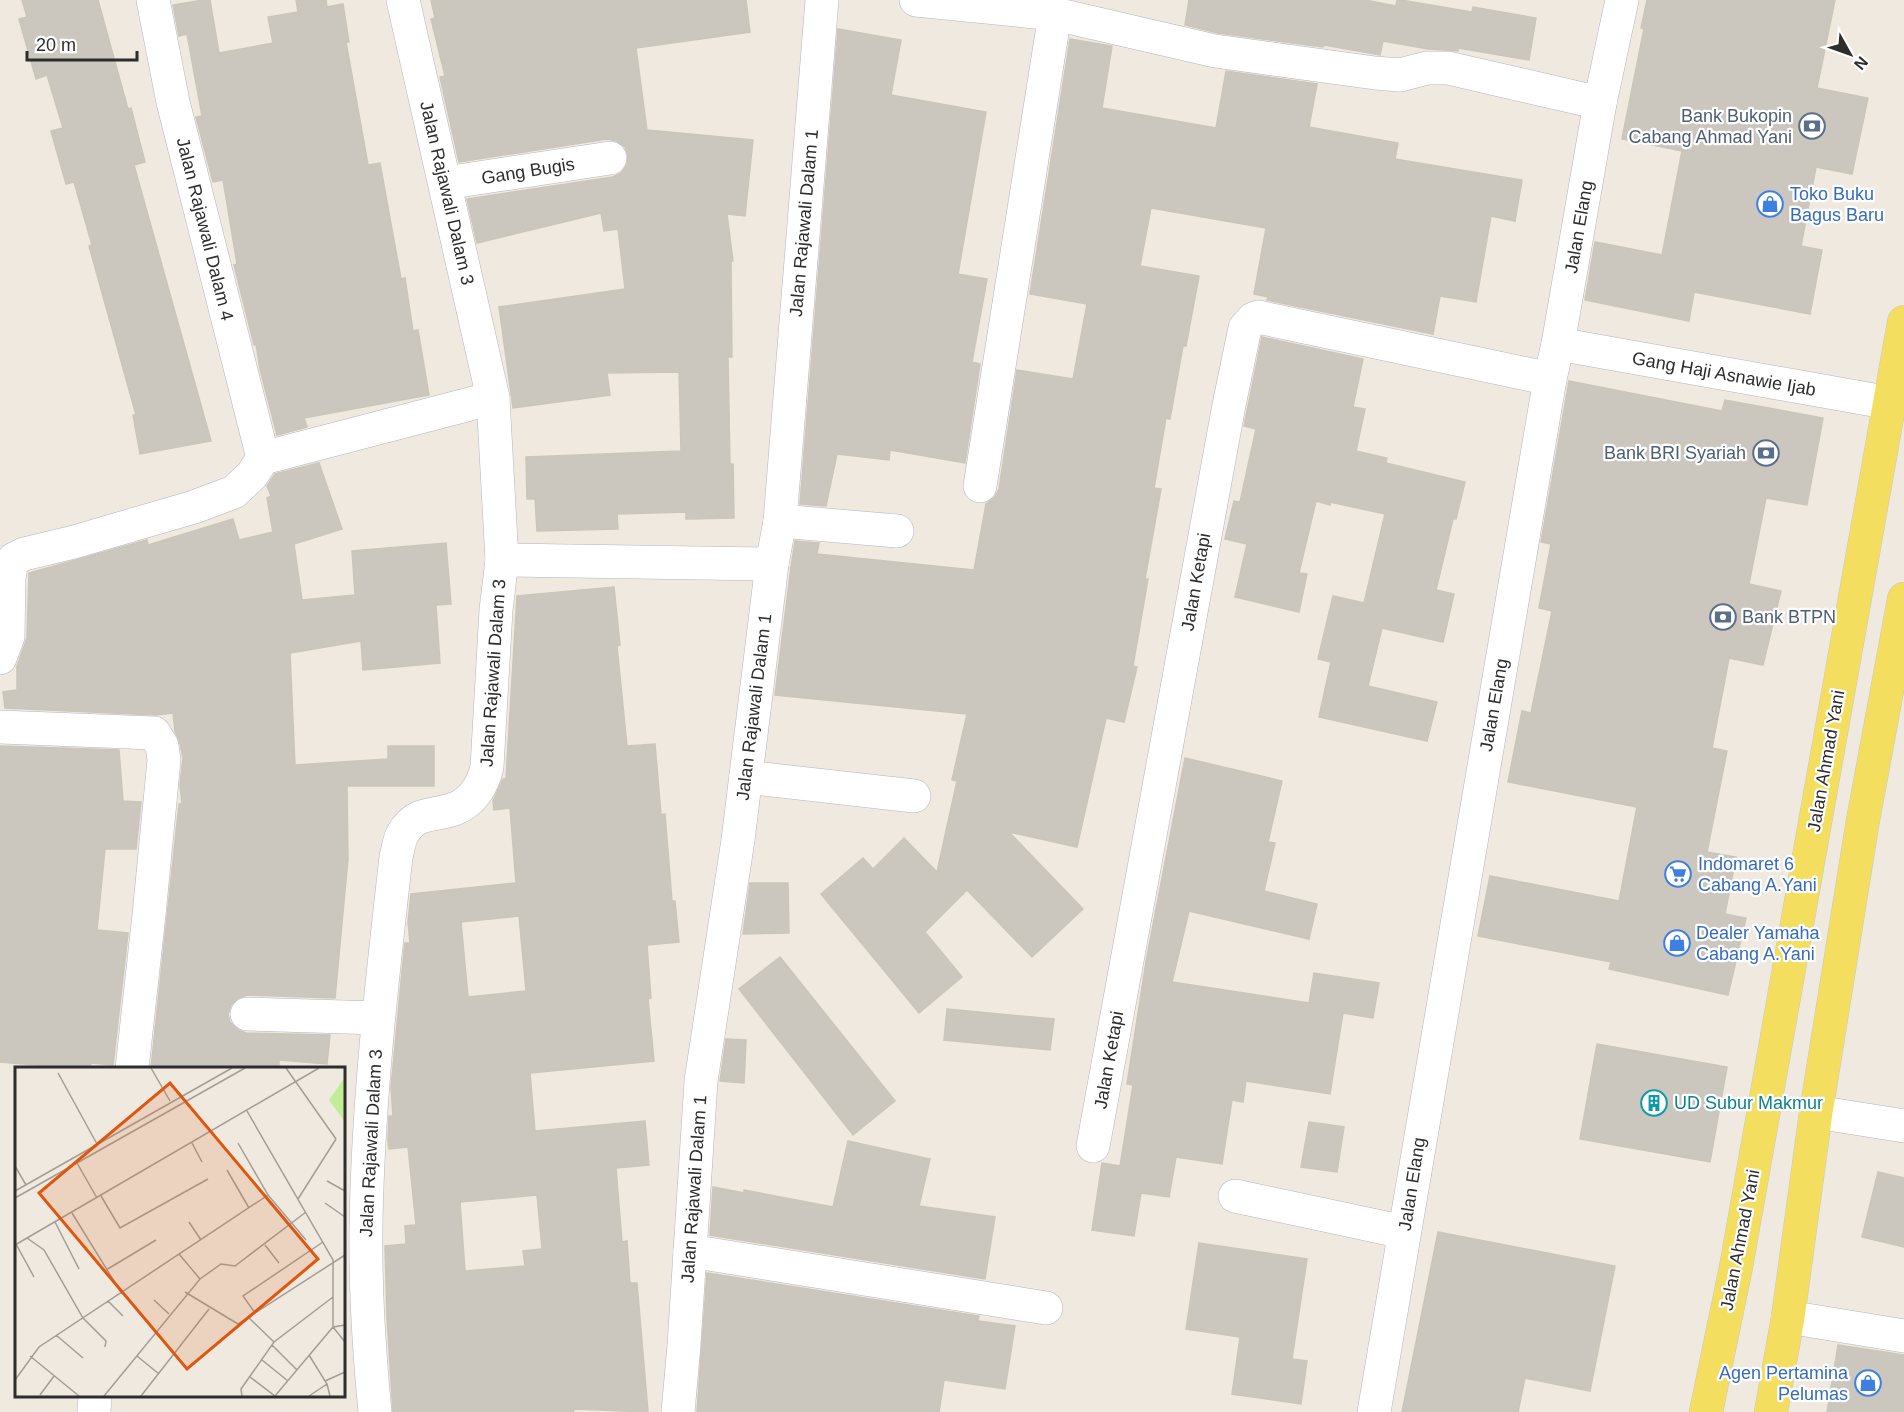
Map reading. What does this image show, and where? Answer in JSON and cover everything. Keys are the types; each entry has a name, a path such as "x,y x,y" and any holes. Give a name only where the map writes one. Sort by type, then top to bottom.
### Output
{"main road":[{"name":"Jalan Ahmad Yani","path":"1706,1412 1736,1267 1904,322"},
{"path":"1771,1412 1788,1317 1816,1112 1863,820 1903,616"}],"street":[{"name":"Jalan Rajawali Dalam 4","path":"153,0 173,102 262,458"},
{"name":"Jalan Rajawali Dalam 3","path":"375,1412 370,1367 366,1228 356,1155 378,1018 396,857 401,837 416,819 460,806 477,792 485,777 496,609 502,560 493,398 403,0"},
{"name":"Jalan Rajawali Dalam 1","path":"678,1412 701,1081 738,840 772,564 780,521 822,0"},
{"path":"916,0 1055,14 1215,51 1375,74 1400,75 1427,68 1448,68 1600,103"},
{"name":"Jalan Elang","path":"1374,1412 1550,379 1600,103 1622,0"},
{"path":"980,486 1055,14"},
{"name":"Gang Bugis","path":"445,183 610,158"},
{"name":"Jalan Ketapi","path":"1093,1146 1245,328 1258,317 1550,379"},
{"name":"Gang Haji Asnawie Ijab","path":"1558,344 1890,403"},
{"path":"4,647 9,577 14,559 24,554 194,507 234,492 252,475 262,458 493,398"},
{"path":"780,521 897,531"},
{"path":"502,560 772,564"},
{"path":"0,727 153,733 162,746 164,760 154,868 132,1067"},
{"path":"746,777 914,796"},
{"path":"247,1014 378,1018"},
{"path":"1816,1112 1904,1126"},
{"path":"1235,1196 1404,1232"},
{"path":"690,1251 1046,1308"},
{"path":"1788,1317 1904,1336"},
{"path":"94,1412 95,1397"}],"building":[{"path":"22,0 98,0 145,162 134,165 211,441 140,454 133,415 136,415 89,246 92,245 74,182 66,184 51,131 63,128 47,75 36,79 19,19 27,17"},
{"path":"210,0 219,53 273,43 268,17 298,12 296,0 326,0 327,7 343,4 349,42 346,42 368,165 380,163 401,279 405,278 413,331 418,330 429,395 304,418 307,427 277,435 256,344 254,345 234,265 237,264 223,180 213,182 196,117 202,116 187,34 179,36 173,5"},
{"path":"431,0 746,0 750,32 636,48 647,130 753,140 745,216 727,214 733,261 731,261 732,357 728,357 730,464 733,464 734,518 686,519 686,512 617,514 618,529 537,531 535,499 527,499 526,457 681,451 679,372 607,373 610,395 513,408 499,307 625,289 618,229 604,231 601,213 477,243 467,199 613,177 621,173 627,165 628,155 625,147 617,141 607,139 459,162 440,77 445,76 431,19 435,18"},
{"path":"1189,0 1365,0 1396,6 1397,0 1401,0 1472,12 1473,7 1536,18 1529,60 1458,48 1458,51 1428,49 1383,41 1380,55 1324,45 1323,47 1218,33 1185,25"},
{"path":"1647,0 1835,0 1817,88 1868,98 1852,174 1816,167 1801,246 1822,250 1810,314 1694,292 1689,321 1585,300 1595,242 1662,255 1682,151 1622,139 1644,29 1641,28"},
{"path":"838,29 901,40 891,95 986,112 958,274 987,279 972,362 980,364 965,463 890,450 889,460 837,454 826,506 800,504"},
{"path":"1070,39 1112,46 1102,108 1216,128 1226,71 1317,84 1309,127 1398,143 1395,159 1522,180 1515,221 1491,216 1476,302 1440,296 1433,334 1267,300 1268,297 1254,294 1266,228 1151,208 1140,266 1199,276 1170,419 1166,418 1154,488 1161,489 1133,666 1137,667 1124,722 1106,718 1077,847 1009,832 1083,909 1032,957 967,890 925,932 962,977 919,1013 821,894 863,858 873,869 904,838 937,872 957,781 952,780 967,714 775,695 795,541 819,543 817,554 974,570 986,504 994,498 999,489 1017,370 1073,379 1087,304 1030,294"},
{"path":"1262,337 1363,359 1353,407 1365,409 1356,451 1387,458 1386,463 1465,482 1456,519 1453,519 1436,590 1454,594 1443,642 1382,628 1368,686 1437,702 1427,741 1319,717 1331,662 1318,659 1333,596 1364,603 1385,514 1316,501 1299,573 1307,574 1299,612 1235,597 1247,544 1225,539 1234,501 1240,502 1256,429 1244,426"},
{"path":"1569,381 1722,411 1725,400 1823,418 1807,505 1766,498 1749,584 1781,591 1763,665 1729,658 1712,748 1727,751 1707,852 1736,857 1725,914 1746,918 1728,995 1609,969 1611,962 1478,936 1490,876 1619,901 1637,807 1508,782 1522,711 1531,713 1552,611 1539,608 1551,544 1541,542"},
{"path":"319,463 342,529 294,544 302,600 355,595 352,551 446,543 451,604 436,605 440,663 363,670 361,641 290,653 295,765 388,759 388,746 434,746 434,786 347,786 348,859 335,998 248,995 238,998 231,1005 228,1014 230,1022 238,1030 246,1033 330,1035 327,1064 279,1060 279,1067 187,1065 186,1067 151,1067 179,804 182,804 180,785 183,758 175,731 173,713 156,715 5,708 3,692 17,690 17,666 27,638 29,573 147,540 148,545 233,519 239,540 273,532 267,498 271,496 267,486 275,474"},
{"path":"614,587 620,645 617,646 627,746 655,744 661,815 665,814 672,901 675,901 679,942 647,945 651,998 648,999 654,1061 530,1073 535,1131 645,1121 649,1165 616,1168 622,1242 627,1241 630,1283 637,1283 648,1412 575,1409 573,1412 393,1412 385,1246 406,1244 405,1226 416,1225 408,1147 389,1149 388,1141 389,1116 393,1116 391,1088 404,951 405,943 410,943 408,922 411,894 516,883 510,808 494,810 493,801 503,779 506,779 517,596","holes":["519,916 526,991 468,997 461,922","537,1195 542,1249 523,1251 525,1266 465,1271 460,1202"]},
{"path":"0,746 119,750 123,801 141,802 136,849 105,849 97,930 128,933 113,1065 91,1063 90,1067 58,1067 0,1062"},
{"path":"1185,758 1282,781 1268,842 1275,843 1264,891 1317,904 1309,939 1189,911 1172,982 1309,1003 1314,973 1379,983 1373,1018 1343,1013 1330,1094 1246,1081 1243,1102 1232,1100 1222,1164 1176,1157 1169,1197 1141,1193 1134,1236 1092,1230 1102,1163 1120,1166 1133,1085 1127,1084 1146,962"},
{"path":"750,883 788,883 789,933 743,934"},
{"path":"780,957 895,1101 853,1135 739,989"},
{"path":"947,1009 1054,1019 1050,1050 944,1040"},
{"path":"726,1039 746,1040 744,1083 720,1081"},
{"name":"UD Subur Makmur","path":"1597,1044 1727,1067 1710,1162 1580,1139"},
{"path":"1309,1122 1344,1127 1337,1172 1301,1167"},
{"path":"848,1141 930,1159 919,1206 995,1217 985,1279 710,1235 713,1187 744,1193 744,1190 833,1207"},
{"path":"1878,1172 1904,1178 1904,1247 1862,1237"},
{"path":"1438,1232 1615,1266 1590,1391 1525,1378 1518,1412 1402,1412"},
{"path":"1199,1243 1307,1259 1292,1359 1307,1361 1301,1404 1232,1394 1240,1337 1186,1329"},
{"path":"707,1273 979,1316 978,1321 1015,1326 1005,1389 944,1380 939,1412 697,1412"},
{"name":"Agen Pertamina Pelumas","path":"1838,1345 1904,1355 1904,1412 1827,1412"}],"place":[{"name":"Bank Bukopin Cabang Ahmad Yani","path":"1812,126"},
{"name":"Toko Buku Bagus Baru","path":"1770,204"},
{"name":"Bank BRI Syariah","path":"1766,453"},
{"name":"Bank BTPN","path":"1723,617"},
{"name":"Indomaret 6 Cabang A.Yani","path":"1678,874"},
{"name":"Dealer Yamaha Cabang A.Yani","path":"1677,943"},
{"name":"UD Subur Makmur","path":"1654,1103"},
{"name":"Agen Pertamina Pelumas","path":"1868,1383"}]}
